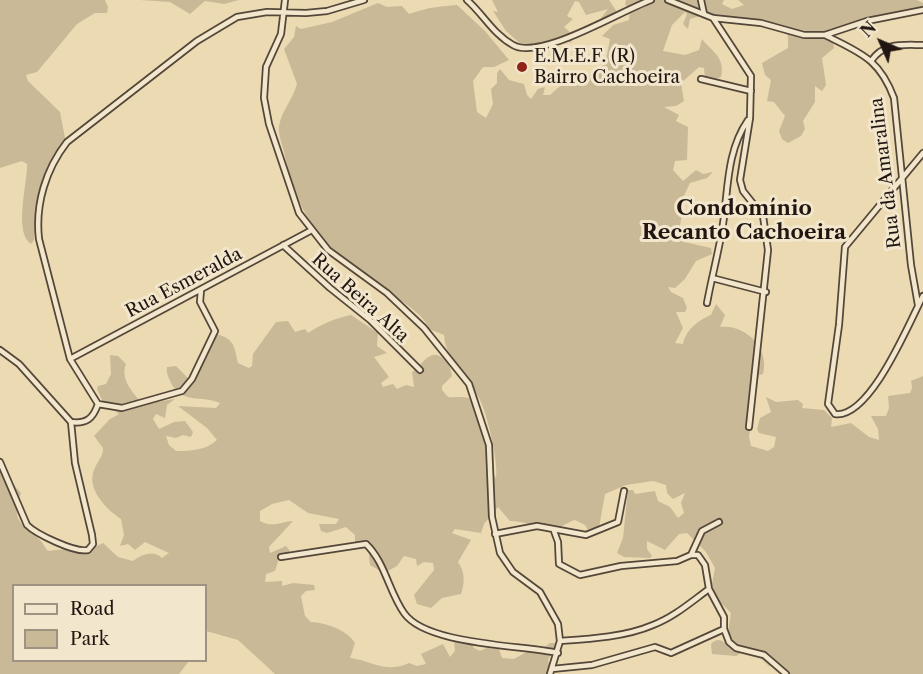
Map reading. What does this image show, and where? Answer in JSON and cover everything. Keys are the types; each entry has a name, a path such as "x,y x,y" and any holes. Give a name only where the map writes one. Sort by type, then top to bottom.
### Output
{"street":[{"path":"285,0 281,34 266,67 264,98 269,124 298,213 310,231 328,250 387,293 410,314 464,376 485,428 489,445 492,517 500,553 506,563 540,592 558,624 560,641 551,671 592,665 655,647 671,653 724,628"},
{"path":"201,290 200,302 215,331 187,386 177,393 134,406 122,408 98,404 70,359 37,225 42,195 58,154 67,142 94,120 219,26 251,13 327,11 364,0"},
{"path":"467,0 503,38 514,46 527,50 593,27 651,0"},
{"path":"668,0 713,18 761,23 804,35 825,35 867,21 923,10"},
{"path":"701,0 704,14"},
{"path":"713,18 747,67 751,91 750,118 740,180 743,191 764,216 768,250 766,292 749,427"},
{"name":"Rua da Amaralina","path":"825,35 860,50 889,84 894,98 918,305"},
{"path":"871,61 880,50 888,46 923,45"},
{"path":"701,79 751,91"},
{"path":"707,303 722,234 728,175 737,142 750,118"},
{"path":"923,153 845,247 839,325 828,404 830,410 841,415 861,404 894,354 923,296"},
{"name":"Rua Esmeralda","path":"70,359 310,231"},
{"name":"Rua Beira Alta","path":"283,246 370,320 420,370"},
{"path":"712,278 766,292"},
{"path":"0,350 19,364 71,422 75,463 92,535 93,544 88,550 80,551 35,533 27,525 0,462"},
{"path":"71,422 81,424 89,420 98,404"},
{"path":"495,534 537,526 554,531 586,535 615,525 621,519 624,491"},
{"path":"691,555 702,531 719,522"},
{"path":"554,531 558,542 559,564 580,575 621,566 677,561 691,555 698,555 705,565 709,589 724,617 724,628 732,645 764,655 786,674"},
{"path":"281,557 366,544 374,552 404,613 419,626 450,636 558,653"},
{"path":"560,641 585,639 651,626 675,614 709,589"}],"green space":[{"path":"0,0 105,0 108,7 107,13 95,13 77,24 37,72 26,75 28,81 60,112 65,138 52,162 43,187 34,240 31,244 26,238 22,218 27,164 22,161 0,168"},
{"path":"140,0 239,0 224,4 205,1 190,14 170,2"},
{"path":"492,0 609,0 617,12 606,25 599,27 598,22 608,9 586,15 579,2 575,1 567,16 573,19 564,27 573,35 571,43 561,37 537,46 523,46 506,31 493,11 498,12"},
{"path":"626,0 724,0 722,4 732,9 744,5 738,0 917,0 923,3 923,9 832,34 834,48 822,58 826,85 822,91 815,86 815,102 803,121 805,129 801,136 788,143 782,139 779,131 785,116 774,102 767,101 771,80 765,75 762,63 788,48 788,36 785,32 748,22 719,22 703,15 690,19 688,29 683,24 687,14 685,12 672,25 663,51 685,55 699,50 702,39 720,59 721,77 714,80 705,78 704,68 699,67 681,83 684,101 676,106 664,107 679,115 676,121 688,127 687,160 675,161 673,170 683,181 696,170 703,174 713,172 707,178 690,183 681,202 680,227 684,242 711,248 712,254 696,261 685,279 675,288 668,287 671,292 683,298 687,308 685,312 676,312 683,328 675,343 683,344 689,330 711,315 716,304 725,315 720,327 730,327 747,334 759,347 764,365 763,374 759,375 749,437 751,446 768,451 774,447 776,437 759,433 757,429 760,418 771,412 766,397 776,402 798,400 803,404 802,408 824,410 832,418 831,427 851,423 869,437 879,440 878,429 871,416 886,416 889,408 888,396 910,393 911,381 923,376 923,674 780,674 782,666 769,666 753,651 744,651 736,656 712,654 711,644 714,641 721,641 731,647 728,632 731,613 717,599 712,584 715,568 706,552 687,533 679,534 665,550 647,541 647,549 652,556 650,558 624,557 617,553 623,538 628,490 633,490 635,494 655,491 658,501 670,507 678,518 684,513 681,503 685,493 673,499 667,493 666,485 653,481 626,485 605,494 599,528 589,532 585,525 575,520 556,527 510,521 498,507 484,524 481,533 455,529 452,533 471,540 458,562 464,577 461,594 442,598 431,608 417,604 414,595 434,570 433,563 424,562 417,566 416,559 404,556 397,566 384,573 370,565 368,546 355,543 355,535 346,527 327,533 321,531 319,524 336,524 339,519 308,513 289,500 272,504 260,511 260,521 264,523 293,521 269,547 270,553 286,546 290,551 279,558 275,571 266,574 265,582 282,581 282,586 293,583 314,585 315,590 306,591 301,596 305,616 311,622 335,628 351,638 355,643 350,658 386,667 409,663 417,666 426,664 421,654 443,644 450,657 455,651 454,641 457,639 470,642 480,651 487,648 499,649 502,658 514,659 530,650 538,652 550,643 556,643 560,654 550,656 548,660 552,674 275,674 238,640 207,631 207,584 12,584 12,662 188,662 179,674 0,674 0,469 21,493 17,516 48,551 83,547 88,550 103,543 118,557 133,561 147,554 155,554 162,558 169,553 145,542 135,550 128,544 120,546 124,535 121,519 104,505 95,491 92,477 103,448 94,436 110,419 119,414 103,402 97,389 98,386 106,384 111,374 110,355 118,356 126,364 126,380 143,404 175,399 167,405 165,418 156,414 153,419 159,429 174,422 185,421 193,432 191,437 166,436 169,445 176,451 187,451 208,446 217,440 207,428 178,406 216,408 220,403 182,395 172,385 167,374 167,367 176,366 189,379 193,377 205,360 216,334 230,341 238,363 249,368 252,366 253,354 276,322 288,321 295,332 305,329 308,333 328,322 351,315 378,333 377,346 387,353 374,357 389,377 381,383 383,387 393,384 397,389 406,385 414,387 412,372 427,358 434,355 446,361 452,376 442,386 442,390 448,397 466,397 474,402 482,422 496,478 494,450 482,405 448,353 444,335 429,329 424,320 405,304 347,269 349,267 325,243 306,216 293,185 279,133 280,120 297,84 284,49 294,37 296,26 301,29 332,22 378,3 387,7 402,6 409,14 457,5 485,31 509,60 494,67 483,67 473,81 477,112 486,118 493,104 491,89 497,83 497,73 500,69 509,80 524,84 527,95 531,99 538,89 545,87 543,95 550,95 575,73 586,71 584,79 605,64 610,39 602,36 613,25 629,20 630,10 625,4"}],"place":[{"name":"E.M.E.F. (R) Bairro Cachoeira","path":"522,67"}],"district":[{"name":"Condomínio Recanto Cachoeira","path":"744,221"}]}
